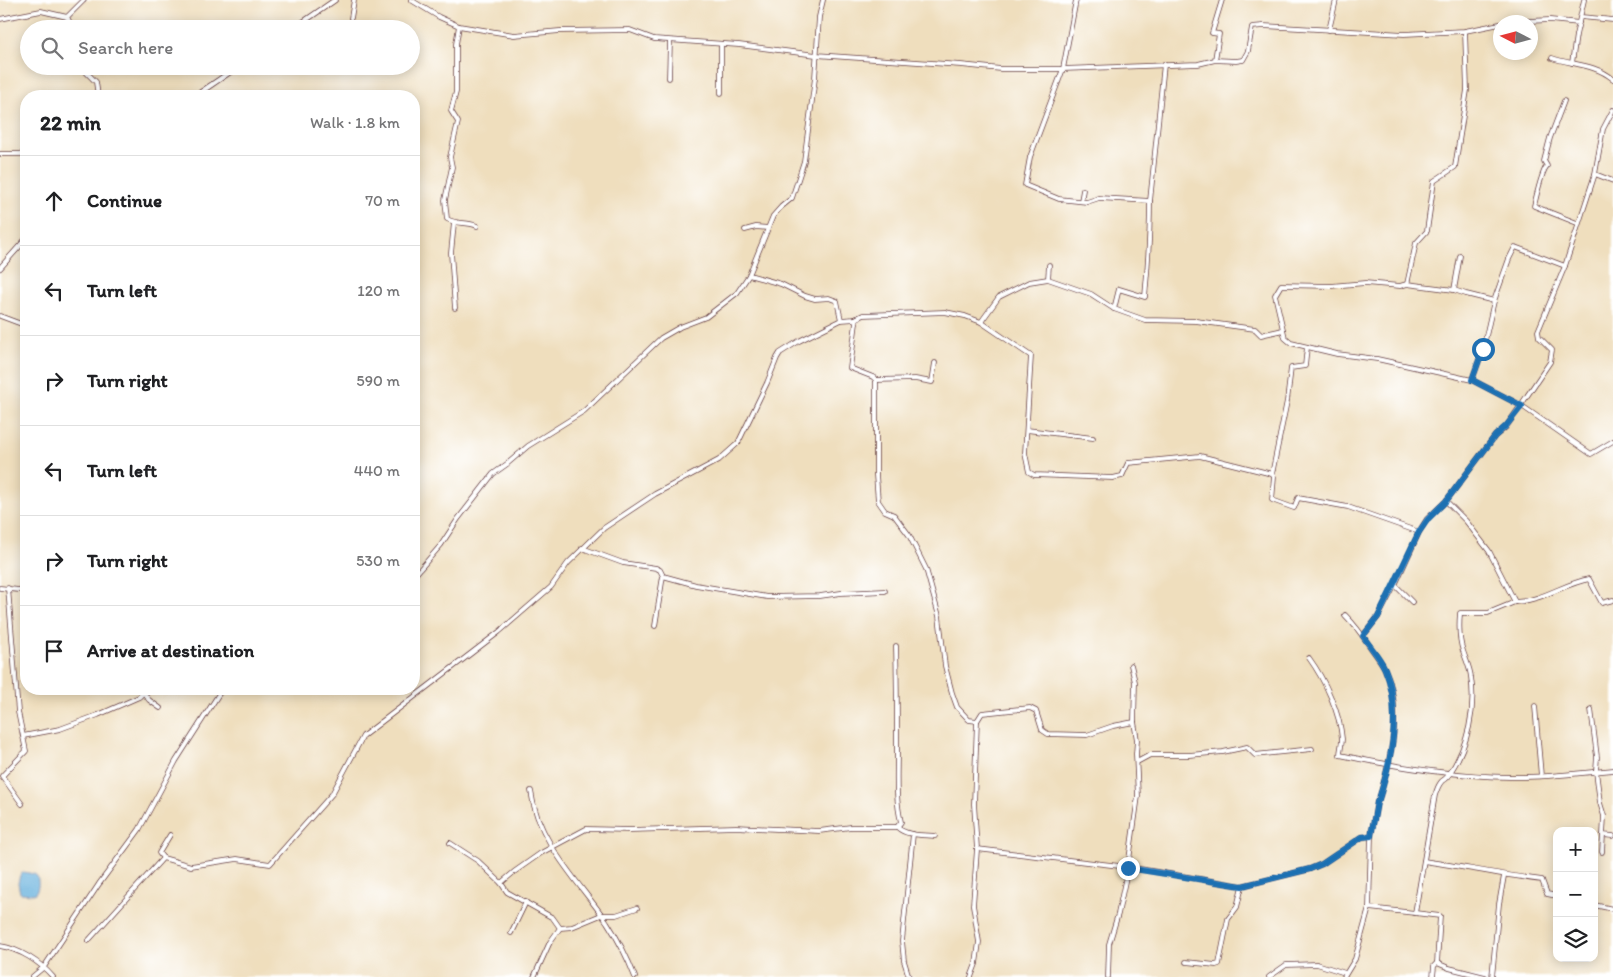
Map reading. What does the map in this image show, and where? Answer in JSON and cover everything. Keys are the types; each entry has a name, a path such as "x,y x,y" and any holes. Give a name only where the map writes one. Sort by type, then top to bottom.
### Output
{"street":[{"path":"67,17 84,0"},
{"path":"306,20 335,0"},
{"path":"351,18 354,0"},
{"path":"412,0 439,17 459,26 514,35 560,31 630,30 654,40 739,45 816,55 1001,69 1063,70 1164,64 1198,64 1215,60 1236,61 1242,60 1248,51 1252,27 1263,26 1404,34 1465,31 1493,25"},
{"path":"420,569 441,545 458,519 493,474 528,446 584,410 661,338 714,311 737,293 750,275 773,216 792,198 804,161 822,0"},
{"path":"1076,0 1063,70 1030,157 1025,185 1059,199 1087,202 1099,198 1150,201"},
{"path":"1215,60 1219,34 1212,33 1222,0"},
{"path":"1329,30 1336,0"},
{"path":"1572,63 1584,0"},
{"path":"0,19 41,11 67,17"},
{"path":"1581,17 1613,20"},
{"path":"1538,21 1579,23"},
{"path":"459,26 456,44 456,92 451,111 458,122 450,157 452,167 445,200 447,219 454,223 470,222 477,226"},
{"path":"1407,284 1416,243 1427,231 1434,181 1455,167 1468,90 1465,31"},
{"path":"669,78 670,41"},
{"path":"721,45 721,93"},
{"path":"1552,58 1566,63 1592,67 1606,73 1613,79"},
{"path":"1114,309 1119,289 1145,298 1149,264 1147,258 1150,201 1164,64"},
{"path":"88,75 96,82 97,90"},
{"path":"204,90 226,75"},
{"path":"1564,101 1550,138 1544,161 1547,166 1544,169 1534,206 1577,223"},
{"path":"1363,636 1378,617 1419,532 1428,519 1446,501 1495,436 1522,406 1550,362 1552,350 1539,337 1538,331 1565,266 1594,174 1603,129 1613,110"},
{"path":"0,154 20,154"},
{"path":"1594,174 1613,181"},
{"path":"1081,201 1083,190"},
{"path":"454,223 451,253 455,308"},
{"path":"745,230 756,227 768,228"},
{"path":"0,268 20,246"},
{"path":"1472,380 1483,349 1494,301 1515,247 1565,266"},
{"path":"1454,290 1460,256"},
{"path":"1048,279 1049,265"},
{"path":"750,275 781,284 815,299 829,298 837,301 841,320"},
{"path":"981,322 999,296 1029,282 1048,279 1091,294 1114,309 1145,320 1196,321 1255,329 1261,335 1283,330"},
{"path":"1494,301 1454,290 1407,284 1400,286 1365,283 1331,286 1281,286 1275,295 1285,338 1291,343 1337,354 1376,359 1472,380 1522,406 1591,454 1613,441"},
{"path":"420,692 498,632 551,587 582,548 604,528 654,494 718,460 738,443 767,383 776,358 780,353 799,341 841,320 855,319 863,315 945,312 981,322 1031,356 1025,453 1028,472 1034,475 1113,478 1122,476 1128,463 1200,456 1272,474"},
{"path":"0,316 20,324"},
{"path":"855,319 850,368 876,380 915,379 932,382 934,363"},
{"path":"1307,347 1305,366 1290,368 1288,400 1272,474 1274,477 1272,500 1294,508 1298,498 1348,508 1419,532"},
{"path":"876,380 876,475 878,500 885,511 894,515 908,535 926,569 936,602 945,666 957,707 969,720 977,721"},
{"path":"1027,430 1093,438"},
{"path":"1446,501 1466,521 1489,551 1515,602"},
{"path":"582,548 622,563 660,570 663,576 656,626"},
{"path":"663,576 696,585 767,597 820,596 885,590"},
{"path":"1415,913 1435,795 1440,782 1450,774 1470,728 1472,710 1471,677 1463,651 1459,626 1460,613 1488,613 1515,602 1539,598 1574,582 1589,579 1602,603 1613,600"},
{"path":"1395,585 1412,602"},
{"path":"0,588 20,590"},
{"path":"8,588 18,712 26,753 2,776 22,804"},
{"path":"1269,977 1286,965 1317,964 1345,975 1355,959 1369,908 1371,836 1377,802 1390,765 1394,722 1392,689 1384,667 1355,625 1345,615"},
{"path":"896,646 898,688 896,780 898,810 901,822 897,827"},
{"path":"1309,658 1317,668 1335,708 1342,740 1340,755 1450,774 1512,778 1613,770"},
{"path":"1108,977 1109,944 1128,868 1138,796 1137,740 1134,722 1135,682 1131,665"},
{"path":"23,736 60,729 98,715 142,695"},
{"path":"144,695 160,708"},
{"path":"32,977 44,967 99,884 140,830 176,761 218,695"},
{"path":"170,835 160,853 163,858 190,866 237,859 270,864 332,794 363,736 416,695"},
{"path":"1535,706 1541,776"},
{"path":"971,977 976,964 979,942 973,905 977,849 974,804 977,721 982,713 1030,708 1036,711 1042,730 1048,734 1087,735 1113,726 1134,722"},
{"path":"1591,709 1598,757 1596,771 1600,803 1604,816 1602,852"},
{"path":"1137,762 1150,755 1189,756 1247,747 1255,755 1312,749"},
{"path":"530,791 536,814 551,846 620,944 635,977"},
{"path":"501,883 551,846 586,829 736,828 820,831 851,827 897,827 901,831 913,834 935,836"},
{"path":"908,977 902,940 913,834"},
{"path":"1603,835 1613,836"},
{"path":"977,849 1128,868 1242,886 1310,869 1322,864 1362,837 1371,836"},
{"path":"450,843 478,861 501,883 507,892 554,918 560,928"},
{"path":"88,941 163,858"},
{"path":"1424,861 1475,868 1504,876 1542,880 1546,894 1553,895"},
{"path":"1492,977 1499,904 1504,876"},
{"path":"1186,962 1220,964 1228,919 1237,907 1242,886"},
{"path":"511,933 526,902"},
{"path":"1598,906 1613,909"},
{"path":"534,977 550,942 560,928 572,927 601,915 616,915 637,908"},
{"path":"1369,908 1440,916 1437,963 1434,966 1433,977"},
{"path":"0,946 14,948 44,967 53,977"},
{"path":"1437,963 1485,977"}],"water":[{"path":"24,872 37,876 38,886 34,894 20,893 18,883 20,875"}],"route":[{"path":"1128,868 1242,886 1310,869 1322,864 1362,837 1371,836 1377,811 1377,802 1390,765 1394,722 1392,689 1384,667 1363,636 1378,617 1419,532 1428,519 1446,501 1495,436 1522,406 1472,380 1483,349"}]}
